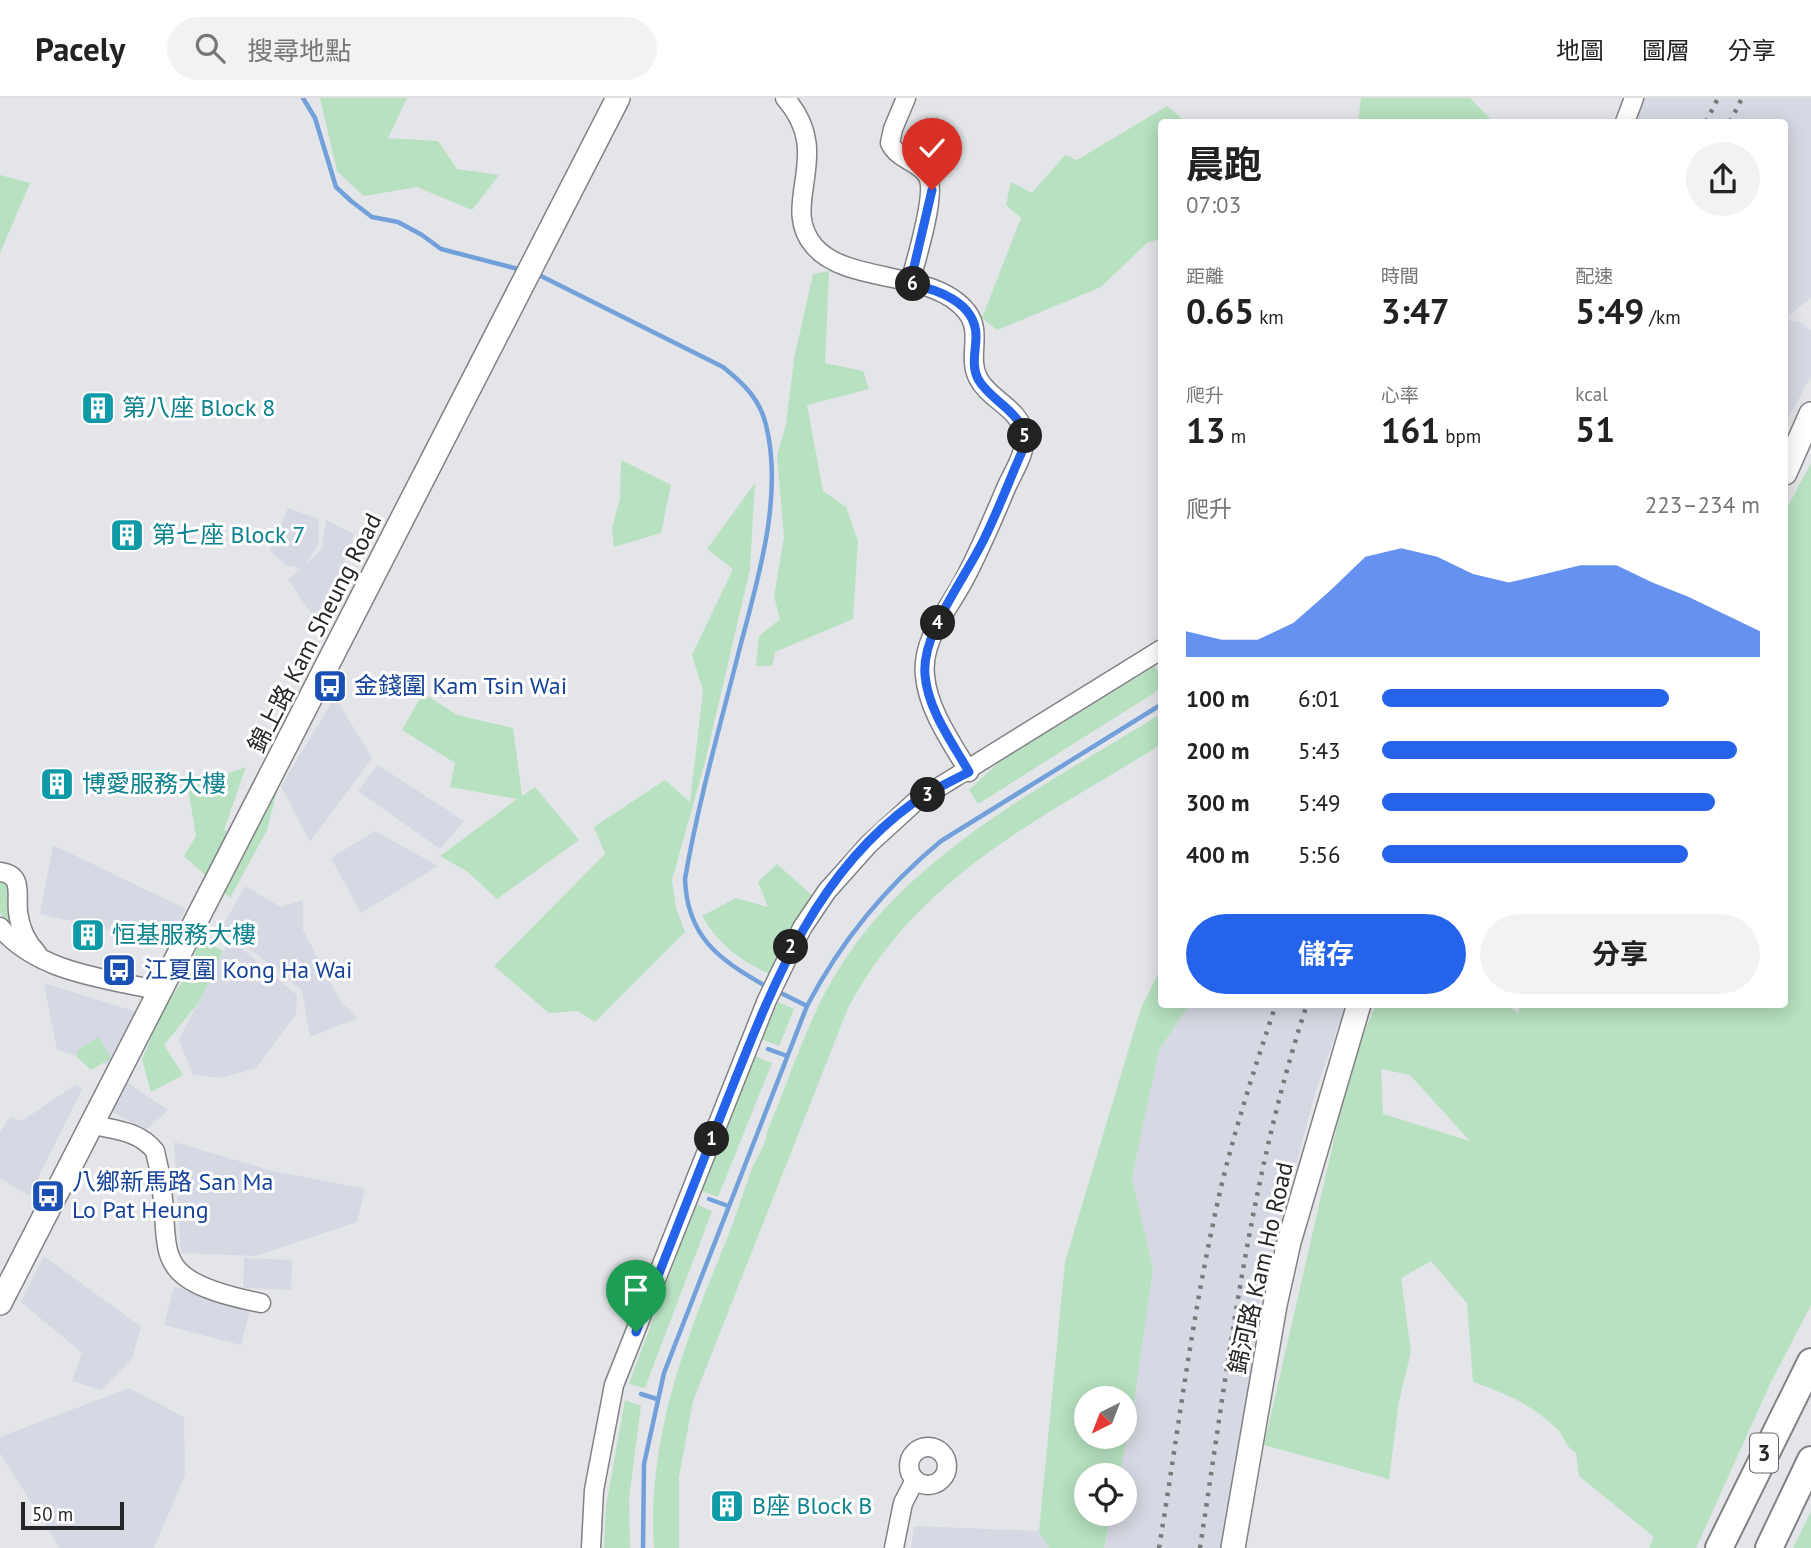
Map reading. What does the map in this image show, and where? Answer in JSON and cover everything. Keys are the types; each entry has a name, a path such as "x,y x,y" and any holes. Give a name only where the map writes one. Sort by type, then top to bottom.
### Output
{"highway":[{"name":"3","path":"1719,1548 1811,1362"},
{"name":"3","path":"1769,1548 1811,1460"}],"main road":[{"name":"錦上路 Kam Sheung Road","path":"0,1303 618,98"},
{"path":"1788,466 1811,414"},
{"name":"錦河路 Kam Ho Road","path":"1233,1548 1275,1305 1289,1242 1358,1008"}],"street":[{"path":"785,98 801,121 808,146 800,215 807,235 815,247 833,261 945,294 967,312 976,331 973,358 979,380 1018,419 1025,437 1024,447 987,535 935,629 926,657 925,677 929,695 969,772"},
{"path":"906,98 892,129 890,143 896,152 927,174 932,190 910,284"},
{"path":"1626,119 1634,98"},
{"path":"591,1548 594,1490 614,1385 788,954 823,897 876,836 915,803 969,772 1158,652"},
{"path":"0,872 15,878 19,885 19,919 30,945 41,957 58,966"},
{"path":"0,927 24,950 58,966 160,991"},
{"path":"93,1125 137,1135 146,1140 155,1151 164,1240 178,1272 215,1294 261,1303"},
{"path":"894,1548 903,1503 915,1480"}],"shaded area":[{"path":"1640,98 1811,98 1811,298 1788,316 1788,119 1635,119"},
{"path":"1788,320 1800,322 1811,330 1811,377 1788,418"},
{"path":"288,508 318,519 319,543 305,565 322,549 326,520 354,534 322,629 288,580 301,568 286,565 270,551"},
{"path":"335,697 372,758 310,842 281,786"},
{"path":"378,765 464,821 440,849 358,791"},
{"path":"375,831 438,866 361,913 331,858"},
{"path":"53,845 186,909 165,943 40,914"},
{"path":"245,886 281,907 303,900 303,930 341,1002 358,1018 310,1037 302,990 222,927"},
{"path":"230,939 297,995 296,1014 256,1068 222,1078 193,1075 179,1040"},
{"path":"44,983 137,1012 110,1065 57,1050"},
{"path":"1187,1008 1345,1008 1316,1090 1261,1295 1228,1548 1104,1548 1109,1526 1137,1526 1137,1463 1122,1463 1125,1449 1138,1449 1136,1386 1153,1269 1132,1178 1159,1050"},
{"path":"128,1083 168,1110 146,1130 107,1109"},
{"path":"75,1085 83,1088 29,1196 0,1178 0,1132 10,1117 22,1121"},
{"path":"174,1142 273,1171 365,1189 357,1222 256,1256 181,1253"},
{"path":"44,1256 141,1327 132,1359 101,1390 72,1381 82,1353 21,1302"},
{"path":"244,1258 292,1260 291,1290 243,1288"},
{"path":"174,1287 251,1306 241,1345 164,1325"},
{"path":"129,1388 184,1417 185,1475 154,1548 60,1548 0,1453 0,1437"},
{"path":"914,1526 1039,1531 1049,1548 911,1548"}],"green space":[{"path":"320,98 407,98 388,138 438,141 457,169 499,175 472,210 417,187 364,196 337,171"},
{"path":"1361,98 1470,98 1490,119 1358,119"},
{"path":"1167,106 1182,119 1158,119 1158,239 1147,243 1101,287 997,330 982,318 1021,218 1006,205 1011,182 1032,193 1065,155 1077,160"},
{"path":"0,175 30,183 0,253"},
{"path":"829,271 825,363 863,371 869,389 807,405 823,491 846,507 858,541 853,619 775,652 772,666 756,666 759,636 780,619 774,596 784,537 777,456 786,425 794,359 813,274"},
{"path":"621,460 671,485 661,533 614,547 612,528 620,498"},
{"path":"1811,463 1811,1305 1771,1382 1696,1548 1649,1548 1654,1537 1579,1476 1576,1453 1556,1428 1517,1400 1473,1382 1467,1303 1431,1261 1401,1278 1411,1352 1399,1401 1389,1479 1264,1445 1353,1057 1375,1008 1512,1008 1518,1013 1519,1008 1788,1008 1788,506","holes":["1381,1069 1410,1075 1470,1141 1383,1114"]},
{"path":"755,483 750,569 705,762 672,880 676,908 685,932 595,1022 578,1011 549,1013 494,966 605,854 594,827 665,780 690,802 703,691 692,655 733,569 707,549"},
{"path":"1155,666 1158,671 1158,691 978,804 969,790 999,762"},
{"path":"423,693 457,715 513,728 522,796 535,787 579,840 497,899 468,872 440,856 517,799 450,787 455,763 402,730"},
{"path":"1158,715 1158,746 1027,826 946,886 910,921 877,961 848,1008 693,1401 679,1477 679,1548 654,1548 656,1469 671,1393 682,1356 753,1166 818,1006 840,967 870,925 905,888 944,854 1029,794"},
{"path":"246,767 224,830 247,839 277,790 267,830 230,898 184,856 196,836 188,788"},
{"path":"777,864 815,898 769,974 731,950 715,935 702,916 736,898 768,907 758,882"},
{"path":"0,880 8,883 14,931 0,913"},
{"path":"200,938 223,951 199,1002 164,1045 183,1075 151,1092 142,1060 163,1009 190,971"},
{"path":"1158,974 1158,1008 1187,1008 1159,1050 1132,1178 1153,1269 1136,1386 1074,1386 1074,1449 1125,1449 1122,1463 1074,1463 1074,1526 1109,1526 1104,1548 1049,1548 1039,1531 1065,1262 1141,1008"},
{"path":"778,1002 794,1009 779,1046 762,1039"},
{"path":"99,1037 111,1058 91,1070 76,1056 79,1049"},
{"path":"755,1056 772,1063 718,1197 702,1191"},
{"path":"696,1204 712,1211 645,1388 629,1384"},
{"path":"625,1400 641,1406 629,1498 630,1548 604,1548 606,1506"},
{"path":"1811,1511 1811,1548 1793,1548"}],"waterway":[{"path":"303,98 315,118 336,187 351,201 372,217 398,222 441,249 518,269"},
{"path":"539,275 723,367 750,392 760,407 766,425 772,481 766,539 703,793 685,879 692,916 708,944 719,955 764,985"},
{"path":"643,1548 644,1464 664,1373 807,1006 834,959 865,917 901,877 941,841 1158,706"},
{"path":"783,994 807,1006"},
{"path":"768,1049 787,1056"},
{"path":"709,1199 728,1206"},
{"path":"641,1394 657,1399"}],"railway":[{"path":"1708,119 1718,98"},
{"path":"1732,119 1742,98"},
{"path":"1159,1548 1213,1224 1233,1140 1275,1008"},
{"path":"1200,1548 1255,1205 1287,1070 1306,1008"}],"place":[{"name":"第八座 Block 8","path":"98,408"},
{"name":"第七座 Block 7","path":"127,535"},
{"name":"金錢圍 Kam Tsin Wai","path":"330,686"},
{"name":"博愛服務大樓","path":"57,784"},
{"name":"恒基服務大樓","path":"88,935"},
{"name":"江夏圍 Kong Ha Wai","path":"119,970"},
{"name":"八鄉新馬路 San Ma Lo Pat Heung","path":"48,1196"},
{"name":"B座 Block B","path":"727,1506"}],"route":[{"path":"636,1332 767,1000 802,928 827,891 890,822 915,803 969,772 944,730 929,695 925,677 927,650 935,629 987,535 1024,447 1025,437 1018,419 988,392 979,380 973,358 976,331 967,312 945,294 932,288 910,284 932,190"}]}
